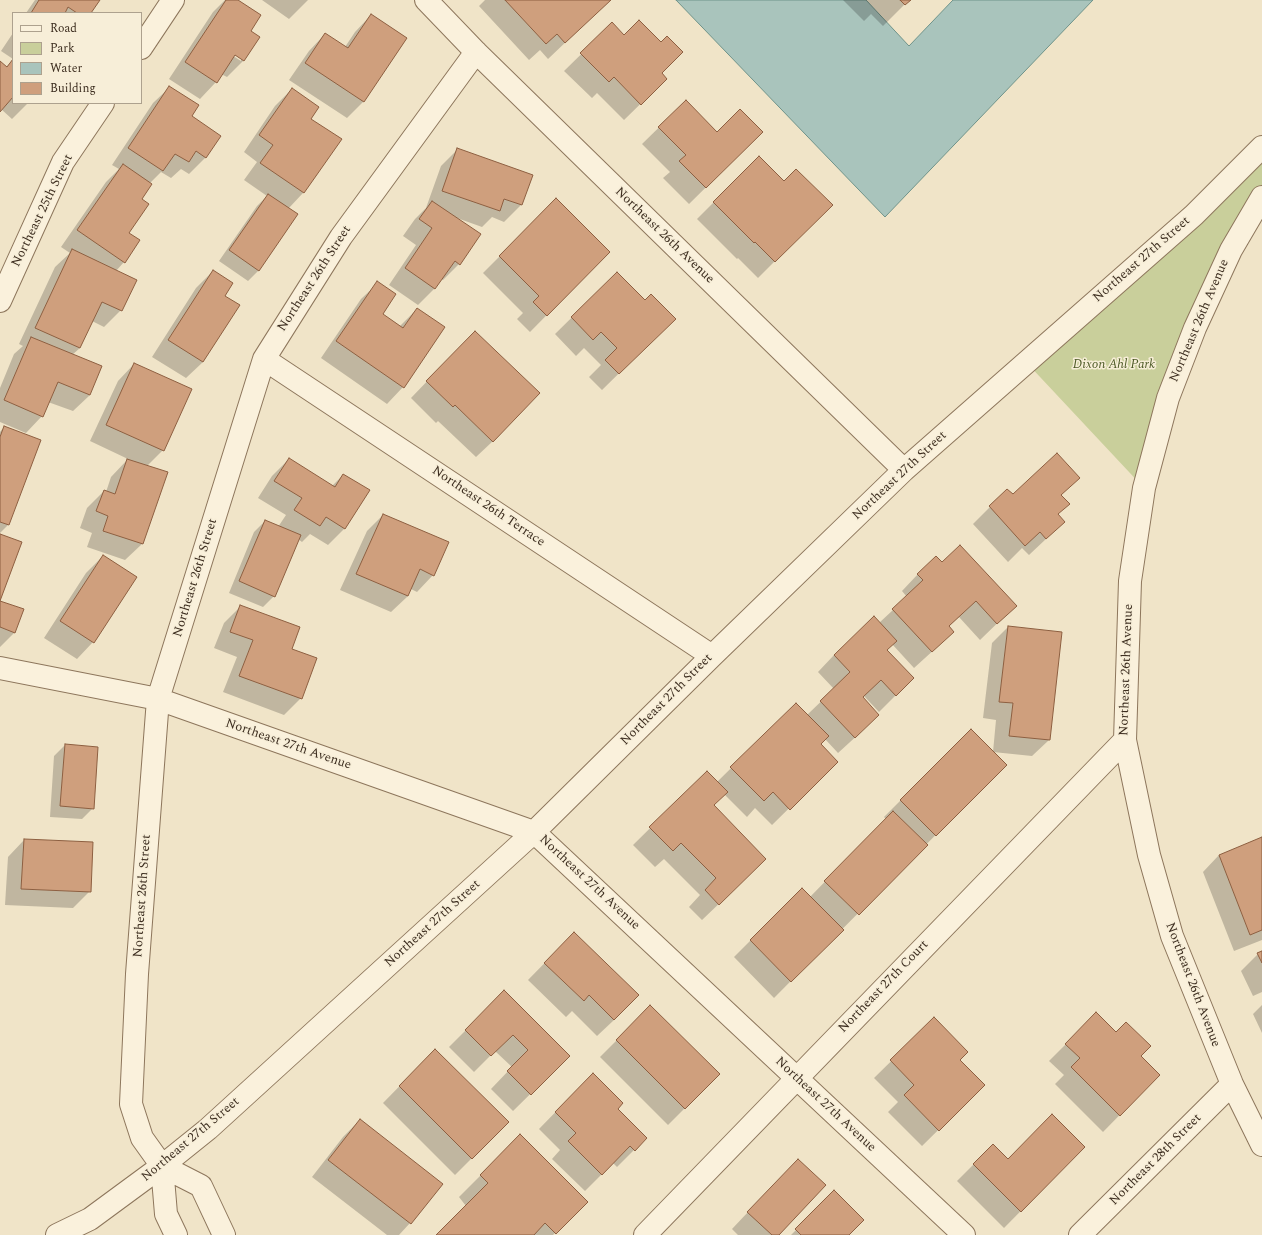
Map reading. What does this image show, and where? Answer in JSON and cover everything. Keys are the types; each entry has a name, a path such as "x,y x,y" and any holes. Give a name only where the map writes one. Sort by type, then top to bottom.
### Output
{"street":[{"path":"142,46 173,0"},
{"name":"Northeast 26th Avenue","path":"426,0 476,52 904,470"},
{"name":"Northeast 26th Street","path":"162,1166 142,1138 131,1104 137,974 158,699 264,359 341,237 476,52"},
{"name":"Northeast 25th Street","path":"0,301 63,162 102,104"},
{"name":"Northeast 27th Street","path":"57,1235 90,1218 162,1166 208,1129 534,832 712,656 904,470 1194,215 1262,147"},
{"name":"Northeast 26th Avenue","path":"1262,197 1231,250 1195,328 1168,398 1144,488 1130,581 1125,740 1149,855 1172,936 1232,1084 1262,1145"},
{"name":"Northeast 26th Terrace","path":"264,359 712,656"},
{"name":"Northeast 27th Avenue","path":"0,668 158,699 534,832 964,1235"},
{"name":"Northeast 27th Court","path":"645,1235 1125,740"},
{"name":"Northeast 28th Street","path":"1080,1235 1232,1084"},
{"path":"162,1166 166,1214 176,1235"},
{"path":"162,1166 201,1186 224,1235"}],"green space":[{"name":"Dixon Ahl Park","path":"1262,146 1262,197 1231,250 1144,488 1026,362"}],"water":[{"path":"676,0 866,0 909,46 953,0 1093,0 885,217"}],"building":[{"path":"39,0 100,0 92,12 76,12 68,7 66,12 32,12"},
{"path":"226,0 238,0 261,15 251,31 260,37 244,61 235,55 217,83 185,62"},
{"path":"505,0 611,0 565,43 557,34 546,44"},
{"path":"900,0 911,0 905,5"},
{"path":"371,14 407,38 364,102 305,63 325,33 348,48"},
{"path":"639,20 661,42 667,36 683,52 662,73 667,79 641,105 614,77 609,82 580,53 612,22 624,35"},
{"path":"12,60 12,98 0,112 0,61 7,67"},
{"path":"169,86 199,105 192,116 221,136 206,158 196,151 189,162 175,154 163,171 128,148"},
{"path":"292,88 319,107 311,119 342,139 304,193 260,163 273,145 259,135"},
{"path":"686,100 717,132 740,109 763,132 706,188 679,161 686,155 658,127"},
{"path":"457,148 533,175 522,205 504,199 500,211 442,191"},
{"path":"759,156 784,181 796,169 833,205 775,262 713,202"},
{"path":"123,164 152,184 142,199 149,204 129,233 140,240 125,263 77,230"},
{"path":"268,194 298,214 259,271 229,250"},
{"path":"556,198 610,252 547,316 533,302 539,296 499,256"},
{"path":"432,201 481,234 460,265 455,261 435,289 405,268 432,228 419,219"},
{"path":"72,249 137,280 122,311 102,302 80,348 35,328"},
{"path":"213,270 233,283 225,296 240,305 203,362 168,340"},
{"path":"617,272 645,300 651,294 676,319 619,374 605,360 617,348 601,332 593,340 571,317"},
{"path":"377,281 396,294 383,314 403,328 417,308 445,327 404,388 336,341"},
{"path":"475,331 540,393 493,442 455,405 453,407 426,381"},
{"path":"31,337 102,366 90,395 58,382 43,417 4,400"},
{"path":"134,363 192,389 164,451 106,425"},
{"path":"4,426 41,440 9,525 0,522 0,437"},
{"path":"1057,453 1080,478 1061,495 1070,504 1058,514 1065,522 1046,539 1040,532 1025,546 989,506 1007,489 1013,494"},
{"path":"289,458 335,487 343,474 370,490 345,529 326,517 320,526 294,510 302,498 274,481"},
{"path":"127,459 168,472 143,544 103,531 108,516 96,511 104,490 115,494"},
{"path":"383,514 449,542 434,576 420,569 408,596 356,574"},
{"path":"265,520 301,535 275,597 239,581"},
{"path":"0,534 22,542 0,601"},
{"path":"960,545 1017,606 997,624 976,601 949,626 954,632 932,652 892,609 923,580 917,574 936,556 942,562"},
{"path":"103,555 137,577 94,643 60,621"},
{"path":"0,601 24,609 15,633 0,627"},
{"path":"240,605 300,627 292,649 317,658 302,699 239,676 253,640 230,632"},
{"path":"874,616 897,641 887,650 914,678 896,696 881,680 863,697 879,715 855,738 820,701 850,672 834,655"},
{"path":"1008,626 1062,632 1050,740 1009,736 1013,703 999,702"},
{"path":"796,703 829,736 821,744 838,762 790,810 773,792 764,801 730,767"},
{"path":"971,729 1007,765 936,836 900,800"},
{"path":"65,744 98,747 94,809 60,806"},
{"path":"707,771 728,792 714,805 766,859 719,905 705,890 716,878 681,843 673,851 649,827"},
{"path":"893,811 928,845 859,915 824,881"},
{"path":"1262,837 1262,930 1250,935 1219,855"},
{"path":"24,839 93,842 91,892 21,889"},
{"path":"802,888 844,930 791,982 750,940"},
{"path":"574,932 639,995 614,1020 589,995 584,1001 544,963"},
{"path":"1262,951 1262,963 1257,953"},
{"path":"504,990 570,1056 531,1095 507,1071 528,1050 513,1035 491,1056 465,1030"},
{"path":"650,1005 720,1074 685,1109 616,1040"},
{"path":"1096,1012 1116,1032 1126,1022 1151,1046 1141,1056 1160,1075 1120,1116 1071,1067 1080,1058 1065,1044"},
{"path":"934,1017 968,1052 960,1060 985,1085 939,1131 904,1095 914,1085 890,1060"},
{"path":"435,1049 509,1122 472,1159 399,1086"},
{"path":"593,1073 623,1103 618,1109 647,1138 635,1151 630,1146 602,1175 568,1141 576,1133 555,1112"},
{"path":"1052,1114 1085,1147 1021,1212 973,1164 993,1144 1008,1159"},
{"path":"360,1119 443,1184 411,1224 328,1160"},
{"path":"520,1134 588,1202 556,1234 545,1223 534,1235 436,1235 488,1183 480,1175"},
{"path":"798,1159 826,1185 779,1235 772,1235 747,1212"},
{"path":"834,1190 864,1220 849,1235 801,1235 795,1229"}]}
